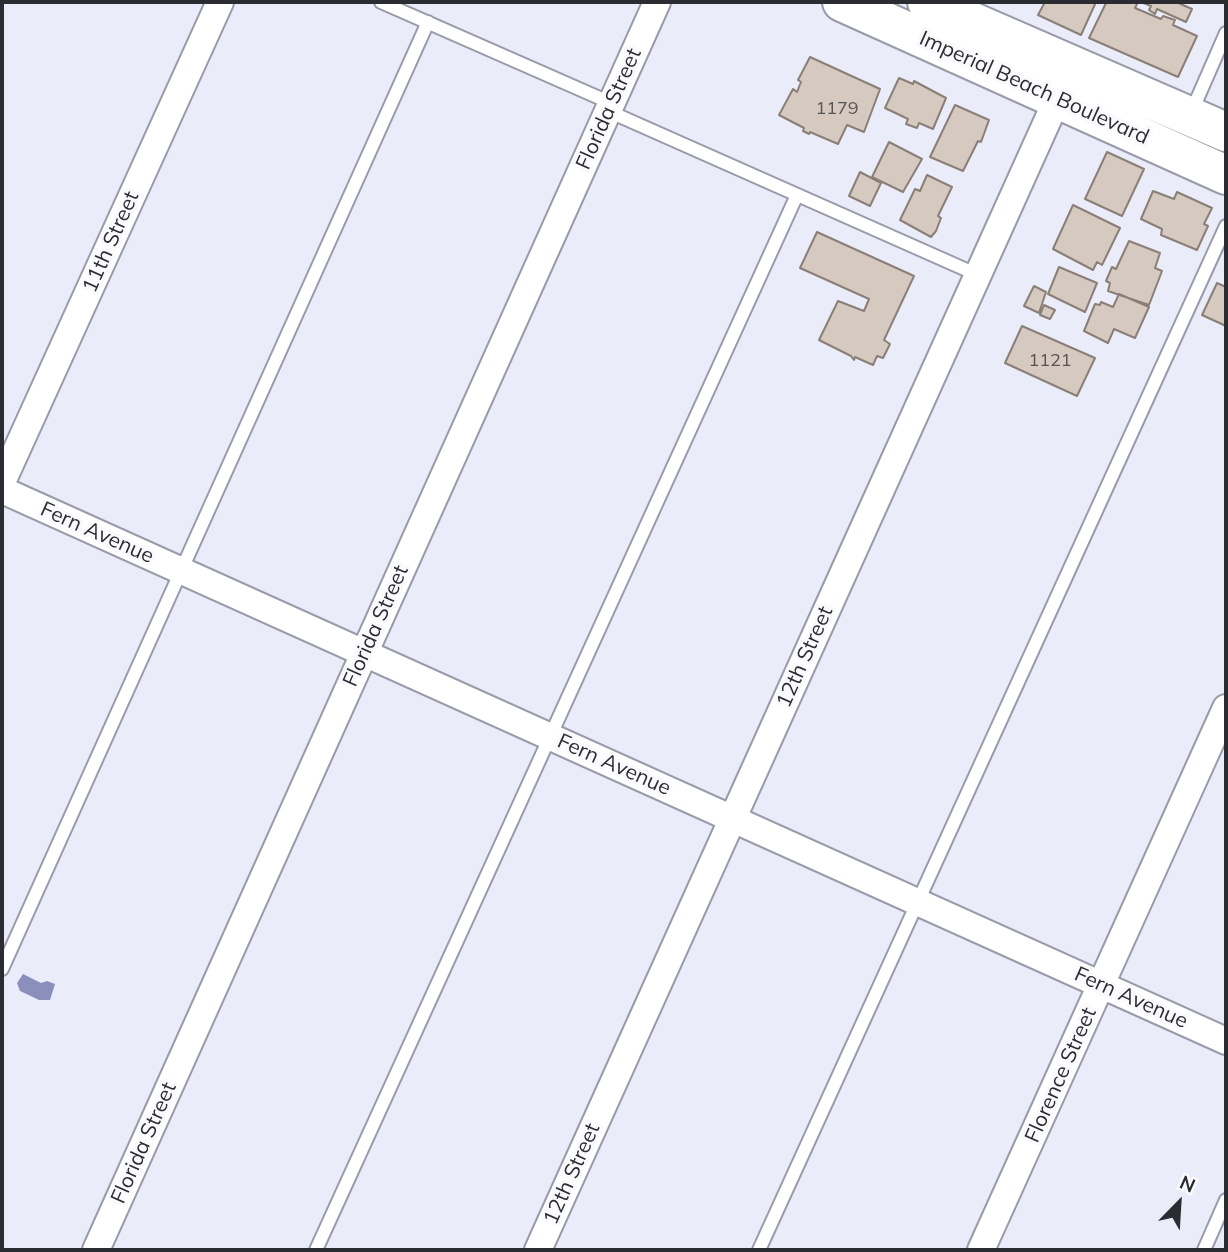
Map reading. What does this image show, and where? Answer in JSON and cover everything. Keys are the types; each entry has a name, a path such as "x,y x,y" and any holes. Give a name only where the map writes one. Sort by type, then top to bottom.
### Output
{"main road":[{"name":"Imperial Beach Boulevard","path":"842,2 1226,175"},
{"name":"Imperial Beach Boulevard","path":"927,2 983,12 1073,64 1226,132"}],"street":[{"name":"11th Street","path":"2,482 220,2"},
{"name":"Florida Street","path":"96,1250 657,2"},
{"name":"12th Street","path":"538,1250 1073,64"},
{"name":"Fern Avenue","path":"2,490 1226,1041"},
{"name":"Florence Street","path":"981,1250 1226,708"}],"lane":[{"path":"381,2 797,195 978,275"},
{"path":"2,969 428,22"},
{"path":"1190,116 1226,33"},
{"path":"316,1250 548,736 797,195"},
{"path":"759,1250 1226,226"},
{"path":"1204,1250 1226,1200"}],"water":[{"path":"23,974 41,983 47,981 55,984 50,1000 39,1000 20,991 17,983"}],"building":[{"path":"1045,2 1096,2 1081,35 1038,15"},
{"path":"1103,2 1138,2 1135,8 1161,19 1163,16 1175,20 1173,25 1197,36 1178,77 1089,38 1106,3"},
{"path":"1141,2 1176,2 1192,9 1186,22 1157,9 1155,14 1149,10 1151,6"},
{"path":"810,57 880,89 864,132 847,125 838,144 810,132 809,134 803,131 804,128 779,115 793,89 797,92 801,82 798,80"},
{"path":"899,78 913,84 914,81 946,98 933,129 919,123 917,128 906,124 908,119 885,108"},
{"path":"955,105 989,120 981,142 978,141 963,171 930,157"},
{"path":"889,142 922,159 903,192 872,177"},
{"path":"1107,152 1144,169 1122,216 1085,199"},
{"path":"860,172 881,183 870,206 849,196"},
{"path":"927,175 952,187 938,216 941,218 936,231 931,237 900,220 915,189 920,191"},
{"path":"1153,191 1174,199 1177,192 1212,208 1204,224 1208,226 1197,250 1161,235 1162,229 1141,219"},
{"path":"1073,205 1120,228 1102,265 1097,262 1093,270 1053,249"},
{"path":"817,232 914,276 884,340 890,344 883,358 877,356 873,365 855,357 854,360 819,340 838,301 864,311 869,299 800,268"},
{"path":"1129,241 1160,253 1155,268 1162,271 1149,305 1108,291 1110,283 1106,281 1112,267 1116,269"},
{"path":"1059,267 1097,283 1085,312 1048,294"},
{"path":"1217,283 1226,287 1226,326 1202,315"},
{"path":"1034,286 1046,292 1039,313 1024,306"},
{"path":"1119,294 1149,307 1135,338 1114,329 1108,343 1084,331 1095,304 1100,305 1101,302 1113,307"},
{"path":"1044,305 1055,310 1050,319 1040,315"},
{"path":"1022,326 1095,358 1077,396 1005,363"}]}
